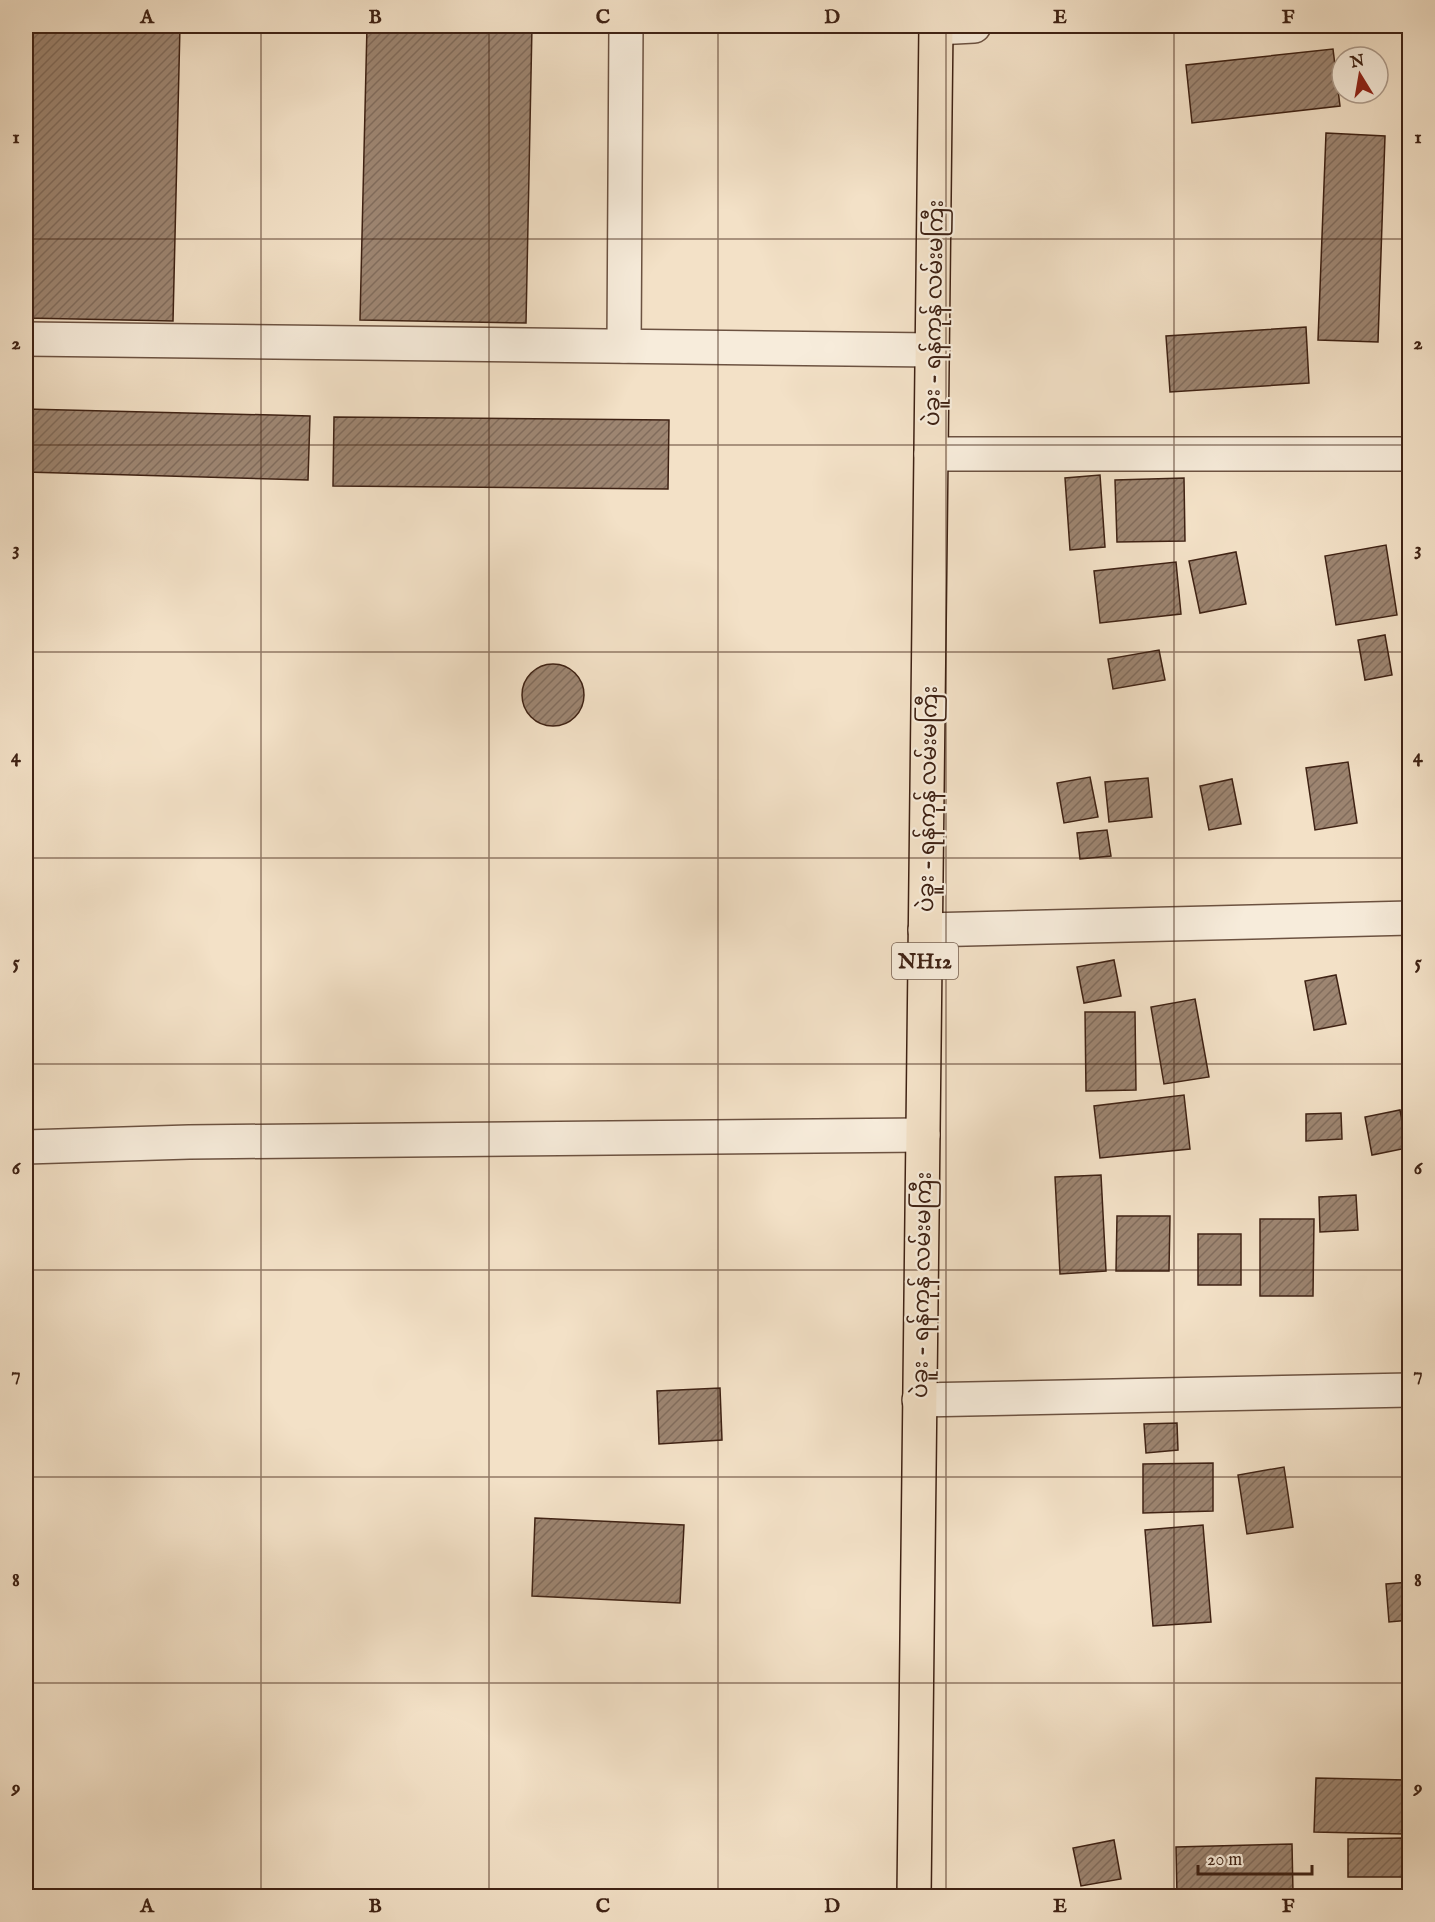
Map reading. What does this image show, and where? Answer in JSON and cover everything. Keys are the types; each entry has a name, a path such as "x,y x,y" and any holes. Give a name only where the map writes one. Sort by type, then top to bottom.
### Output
{"highway":[{"name":"ပဲခူး - ရန်ကုန် လမ်းမကြီး","path":"914,1896 936,27"}],"street":[{"path":"624,346 626,26"},
{"path":"936,27 974,26"},
{"path":"26,339 933,350"},
{"path":"931,454 1410,454"},
{"path":"925,930 1410,918"},
{"path":"26,1147 189,1142 923,1135"},
{"path":"920,1400 1410,1389"}],"building":[{"path":"26,26 180,26 173,321 26,318"},
{"path":"367,26 532,26 526,323 360,320"},
{"path":"1330,49 1330,105 1340,106 1192,123 1186,65"},
{"path":"1326,133 1385,136 1378,342 1318,340"},
{"path":"1306,327 1309,383 1170,392 1166,336"},
{"path":"26,409 310,416 308,480 26,472"},
{"path":"334,417 669,420 668,489 333,486"},
{"path":"1100,475 1105,547 1070,550 1065,478"},
{"path":"1184,478 1185,541 1117,542 1115,480"},
{"path":"1386,545 1397,615 1336,625 1325,556"},
{"path":"1236,552 1246,604 1200,613 1189,561"},
{"path":"1176,562 1181,614 1100,623 1094,571"},
{"path":"1385,635 1392,675 1365,680 1358,640"},
{"path":"1159,650 1165,680 1113,689 1108,659"},
{"path":"553,664 565,666 575,673 582,683 584,695 582,707 575,717 565,724 553,726 541,724 531,717 524,707 522,695 524,683 531,673 541,666"},
{"path":"1348,762 1357,823 1315,830 1306,768"},
{"path":"1090,777 1098,817 1064,823 1057,783"},
{"path":"1148,778 1152,817 1109,822 1105,782"},
{"path":"1232,779 1241,824 1209,830 1200,786"},
{"path":"1107,830 1111,856 1080,859 1077,833"},
{"path":"1114,960 1121,996 1084,1003 1077,967"},
{"path":"1336,975 1346,1024 1314,1030 1305,981"},
{"path":"1195,999 1209,1077 1164,1084 1151,1007"},
{"path":"1085,1012 1135,1012 1136,1090 1086,1091"},
{"path":"1184,1095 1190,1149 1100,1158 1094,1106"},
{"path":"1400,1110 1407,1148 1372,1155 1365,1117"},
{"path":"1341,1113 1342,1139 1306,1141 1306,1114"},
{"path":"1101,1175 1106,1271 1060,1274 1055,1177"},
{"path":"1356,1195 1358,1230 1320,1232 1319,1197"},
{"path":"1117,1216 1170,1216 1169,1271 1116,1271"},
{"path":"1260,1219 1314,1219 1313,1296 1260,1296"},
{"path":"1198,1234 1241,1234 1241,1285 1198,1285"},
{"path":"720,1388 722,1440 659,1444 657,1391"},
{"path":"1177,1423 1178,1450 1146,1453 1144,1424"},
{"path":"1213,1463 1213,1511 1143,1513 1143,1464"},
{"path":"1284,1467 1293,1527 1247,1534 1238,1475"},
{"path":"535,1518 684,1525 680,1603 532,1596"},
{"path":"1203,1525 1211,1622 1153,1626 1145,1530"},
{"path":"1410,1582 1410,1620 1389,1622 1386,1584"},
{"path":"1316,1778 1406,1780 1405,1834 1314,1832"},
{"path":"1402,1838 1402,1877 1348,1877 1348,1839"},
{"path":"1114,1840 1121,1879 1081,1886 1073,1848"},
{"path":"1292,1844 1293,1893 1177,1896 1176,1847"}]}
